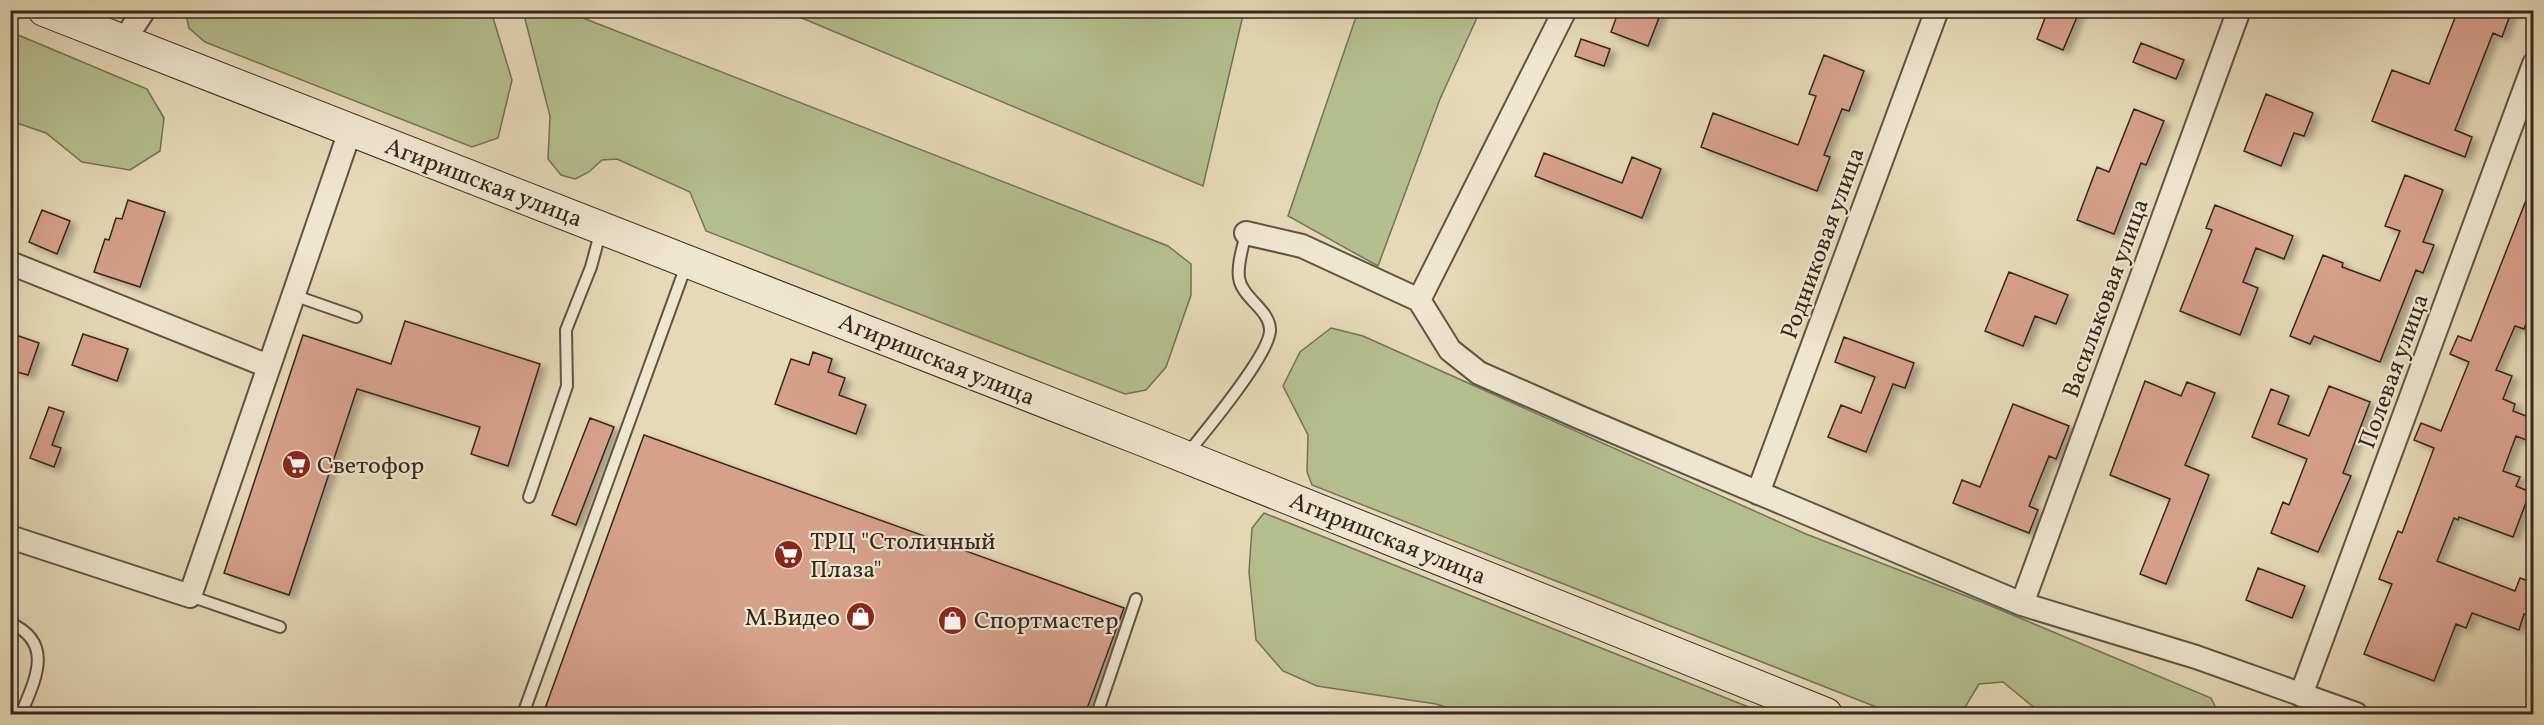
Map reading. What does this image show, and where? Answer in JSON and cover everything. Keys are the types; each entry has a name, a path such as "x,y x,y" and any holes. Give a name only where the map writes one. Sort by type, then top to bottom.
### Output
{"street":[{"name":"Агиришская улица","path":"44,10 350,131 688,260 1826,714"},
{"path":"123,42 144,10"},
{"path":"1419,300 1565,10"},
{"name":"Родниковая улица","path":"1758,493 1937,10"},
{"name":"Васильковая улица","path":"2022,604 2239,10"},
{"name":"Полевая улица","path":"2301,695 2534,64"},
{"path":"10,537 190,596 350,131"},
{"path":"1246,233 1302,246 1419,300 1450,350 1479,373 2022,604 2196,657 2356,714"},
{"path":"10,263 268,366"}],"lane":[{"path":"529,497 567,386 566,330 591,267 602,227"},
{"path":"1185,457 1234,392 1269,339 1270,327 1266,318 1250,298 1239,278 1246,233"},
{"path":"523,714 688,260"},
{"path":"293,295 356,317"},
{"path":"190,596 280,627"},
{"path":"1097,714 1136,599"},
{"path":"10,623 18,627 30,639 38,652 39,668 21,714"}],"green space":[{"path":"530,10 565,11 1168,246 1191,264 1191,295 1166,367 1146,390 1125,394 706,231 690,192 617,159 602,160 589,172 575,179 561,175 548,159 550,116 525,19"},
{"path":"1244,10 1203,186 785,11"},
{"path":"185,11 491,11 512,80 498,138 472,147 205,42 189,28"},
{"path":"1358,11 1480,11 1440,99 1378,266 1288,216"},
{"path":"11,32 147,89 164,118 160,151 130,170 82,162 46,133 11,121"},
{"path":"1331,328 1363,336 1806,534 1984,603 2211,698 2219,714 2042,714 2003,682 1979,684 1961,714 1894,714 1312,485 1307,472 1308,435 1283,386 1300,352"},
{"path":"1264,513 1766,714 1467,714 1436,704 1317,686 1283,671 1256,640 1249,572 1252,528"}],"building":[{"path":"1619,10 1662,10 1648,46 1611,32"},
{"path":"2048,10 2080,10 2063,50 2037,39"},
{"path":"2458,10 2512,10 2502,37 2493,33 2455,130 2472,137 2465,157 2372,121 2392,70 2429,84"},
{"path":"1581,39 1610,49 1604,66 1575,56"},
{"path":"2141,43 2184,60 2176,79 2133,62"},
{"path":"1824,55 1864,71 1849,111 1842,109 1824,155 1830,157 1817,191 1701,147 1713,113 1798,145 1816,96 1809,94"},
{"path":"2266,94 2313,113 2304,136 2294,133 2281,166 2244,151"},
{"path":"2134,109 2164,121 2146,165 2141,163 2114,234 2077,220 2097,167 2109,172"},
{"path":"1544,153 1622,183 1632,157 1661,169 1642,218 1535,176"},
{"path":"2405,175 2443,190 2423,242 2434,245 2423,273 2416,270 2380,362 2314,336 2310,344 2290,336 2323,255 2343,263 2342,267 2380,281 2400,231 2385,226"},
{"path":"2532,185 2534,305 2524,329 2515,326 2496,370 2512,376 2503,399 2515,404 2513,411 2534,419 2534,443 2516,436 2503,471 2520,477 2516,486 2530,492 2513,537 2459,517 2458,520 2454,518 2437,561 2515,591 2520,578 2534,583 2534,617 2524,614 2519,630 2472,613 2466,628 2456,624 2434,681 2364,654 2392,584 2379,579 2398,531 2402,533 2434,448 2414,440 2421,423 2441,431 2469,362 2450,354 2458,336 2471,341"},
{"path":"128,200 165,212 140,287 94,272 105,239 109,240 116,218 122,219"},
{"path":"2215,205 2293,236 2284,259 2256,248 2243,282 2258,288 2240,335 2180,311 2212,230 2206,228"},
{"path":"42,210 70,221 57,254 29,242"},
{"path":"2009,272 2068,295 2056,324 2035,316 2023,346 1985,331"},
{"path":"405,321 540,364 508,466 471,454 480,427 357,389 289,595 224,573 303,335 391,364"},
{"path":"10,333 39,343 28,375 10,370"},
{"path":"83,334 128,349 117,381 72,365"},
{"path":"1844,337 1914,363 1905,388 1893,384 1866,452 1828,437 1841,405 1861,413 1875,377 1835,362"},
{"path":"813,352 832,359 828,372 845,378 839,395 866,405 856,434 775,404 791,359 809,365"},
{"path":"2145,381 2181,396 2187,382 2215,393 2185,465 2209,475 2166,584 2140,574 2170,499 2110,475"},
{"path":"2329,386 2370,402 2343,473 2351,476 2318,552 2271,533 2283,502 2289,505 2307,459 2252,437 2271,389 2289,396 2278,424 2309,436"},
{"path":"2013,404 2069,426 2056,459 2049,456 2029,506 2038,510 2029,533 1953,503 1962,480 1980,487"},
{"path":"49,407 64,412 52,445 61,448 54,467 30,458"},
{"path":"590,418 614,427 576,525 552,515"},
{"name":"ТРЦ \"Столичный Плаза\"","path":"644,435 1124,608 1085,714 543,714"},
{"path":"2258,568 2305,586 2292,618 2246,600"}],"place":[{"name":"Светофор","path":"296,465"},
{"name":"ТРЦ \"Столичный Плаза\"","path":"789,555"},
{"name":"М.Видео","path":"861,617"},
{"name":"Спортмастер","path":"953,620"}]}
